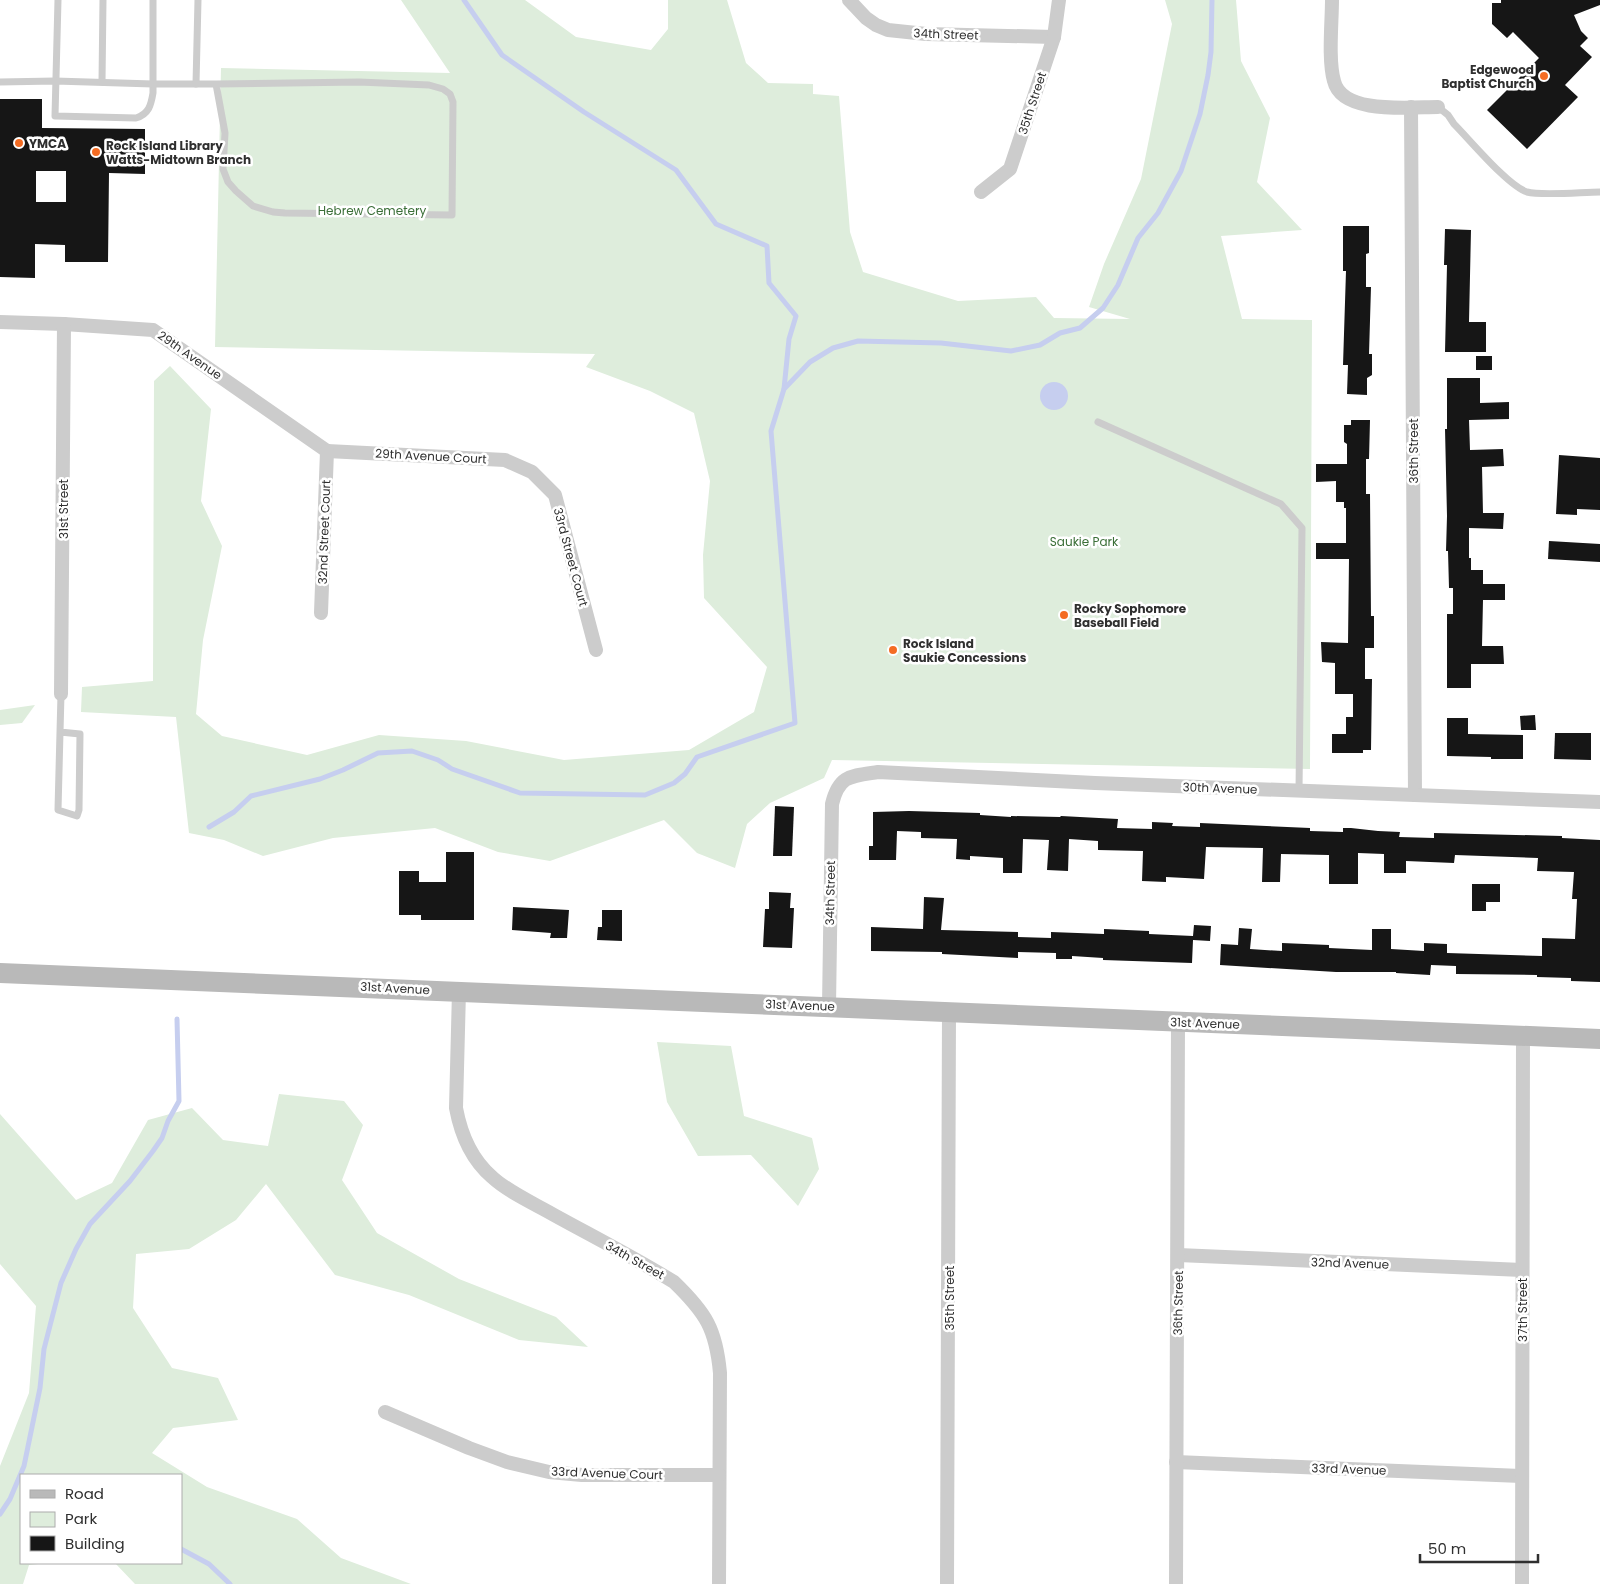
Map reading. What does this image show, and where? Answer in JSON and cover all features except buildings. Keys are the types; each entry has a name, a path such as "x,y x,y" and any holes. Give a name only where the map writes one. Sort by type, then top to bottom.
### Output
{"street":[{"name":"34th Street","path":"849,0 866,18 888,30 926,34 1054,37"},
{"name":"35th Street","path":"981,192 1010,169 1054,37 1059,0"},
{"path":"1332,0 1332,65 1334,81 1338,91 1347,99 1362,105 1438,107"},
{"name":"36th Street","path":"1411,107 1415,795"},
{"name":"29th Avenue","path":"0,322 153,330 327,451"},
{"name":"31st Street","path":"62,694 64,324"},
{"name":"29th Avenue Court","path":"327,451 505,460 532,472"},
{"name":"32nd Street Court","path":"321,613 327,451"},
{"name":"33rd Street Court","path":"532,472 555,495 596,650"},
{"name":"30th Avenue","path":"842,781 863,774 878,772 1095,783 1600,802"},
{"name":"34th Street","path":"828,1006 832,804 836,789 842,781"},
{"name":"31st Avenue","path":"0,973 1600,1039"},
{"name":"34th Street","path":"459,991 456,1108 459,1126 465,1142 476,1160 492,1178 526,1200 674,1282 697,1305 710,1326 718,1351 720,1374 719,1584"},
{"name":"35th Street","path":"947,1584 949,1011"},
{"name":"36th Street","path":"1176,1584 1178,1022"},
{"name":"37th Street","path":"1522,1584 1523,1036"},
{"name":"32nd Avenue","path":"1178,1255 1522,1270"},
{"name":"33rd Avenue Court","path":"384,1412 507,1462 549,1472 582,1475 720,1475"},
{"name":"33rd Avenue","path":"1176,1462 1522,1476"}],"lane":[{"path":"58,0 55,116 136,118 143,116 151,106 153,93 152,0"},
{"path":"102,82 103,0"},
{"path":"196,84 198,0"},
{"path":"0,82 55,81 153,84 359,82 429,85 443,89 450,94 453,102 452,216 285,213 273,212 253,206 228,182 224,169 225,133 216,84"},
{"path":"1438,107 1448,115 1454,124 1513,184 1527,192 1600,192"},
{"path":"1098,422 1281,504 1302,528 1299,791"},
{"path":"60,732 80,734 79,810 77,816 58,810 60,732 62,694"}],"green space":[{"path":"401,0 525,0 576,37 651,50 668,29 668,0 727,0 746,63 768,83 813,84 813,94 839,96 850,232 863,272 958,301 1036,297 1054,318 1130,319 1089,307 1104,264 1141,179 1172,24 1165,0 1236,0 1241,61 1270,118 1257,182 1302,230 1221,236 1242,319 1312,320 1310,769 832,760 824,778 770,803 747,824 735,868 697,853 664,820 550,861 498,852 435,828 333,838 263,856 224,840 189,833 176,717 81,712 82,687 153,681 154,381 170,366 211,409 201,501 222,546 203,640 196,714 222,736 307,755 379,735 466,741 564,760 689,750 754,712 767,667 704,598 703,555 710,481 694,413 650,391 586,367 595,354 215,347 221,68 450,73"},
{"path":"35,705 22,723 0,725 0,710"},
{"path":"657,1042 731,1046 744,1116 812,1138 819,1169 798,1206 751,1155 698,1156 667,1102"},
{"path":"279,1094 344,1101 363,1125 342,1180 377,1233 459,1279 556,1317 588,1347 519,1340 409,1295 335,1275 266,1184 236,1220 189,1249 136,1254 133,1308 172,1368 218,1378 238,1420 173,1428 152,1453 207,1487 297,1519 341,1558 411,1584 135,1584 116,1564 182,1564 182,1474 20,1474 20,1564 38,1564 29,1565 23,1584 0,1584 0,1466 29,1393 36,1306 0,1264 0,1114 76,1200 112,1183 148,1120 192,1108 223,1140 268,1146"}],"water":[{"path":"1054,382 1064,386 1068,396 1064,406 1054,410 1044,406 1040,396 1044,386"}],"waterway":[{"path":"464,0 502,55 584,112 676,170 716,224 767,246 769,283 796,316 789,339 784,389"},
{"path":"209,827 234,812 251,796 320,779 378,753 412,751 438,760 452,769 520,793 645,795 674,783 685,774 697,757 795,723 771,431 784,389 810,362 833,348 858,341 941,343 1011,351 1040,345 1060,333 1080,328 1103,308 1118,285 1138,238 1158,213 1181,171 1200,114 1208,75 1211,52 1212,0"},
{"path":"21,1474 24,1466 40,1388 44,1349 61,1283 76,1249 90,1224 130,1181 153,1151 162,1138 168,1121 179,1101 177,1019"},
{"path":"0,1514 10,1499 20,1475"},
{"path":"182,1550 209,1564 230,1584"}],"place":[{"name":"Edgewood Baptist Church","path":"1544,76"},
{"name":"YMCA","path":"19,143"},
{"name":"Rock Island Library Watts-Midtown Branch","path":"96,152"},
{"name":"Rocky Sophomore Baseball Field","path":"1064,615"},
{"name":"Rock Island Saukie Concessions","path":"893,650"}],"park label":[{"name":"Hebrew Cemetery","path":"372,210"},
{"name":"Saukie Park","path":"1084,541"}]}
